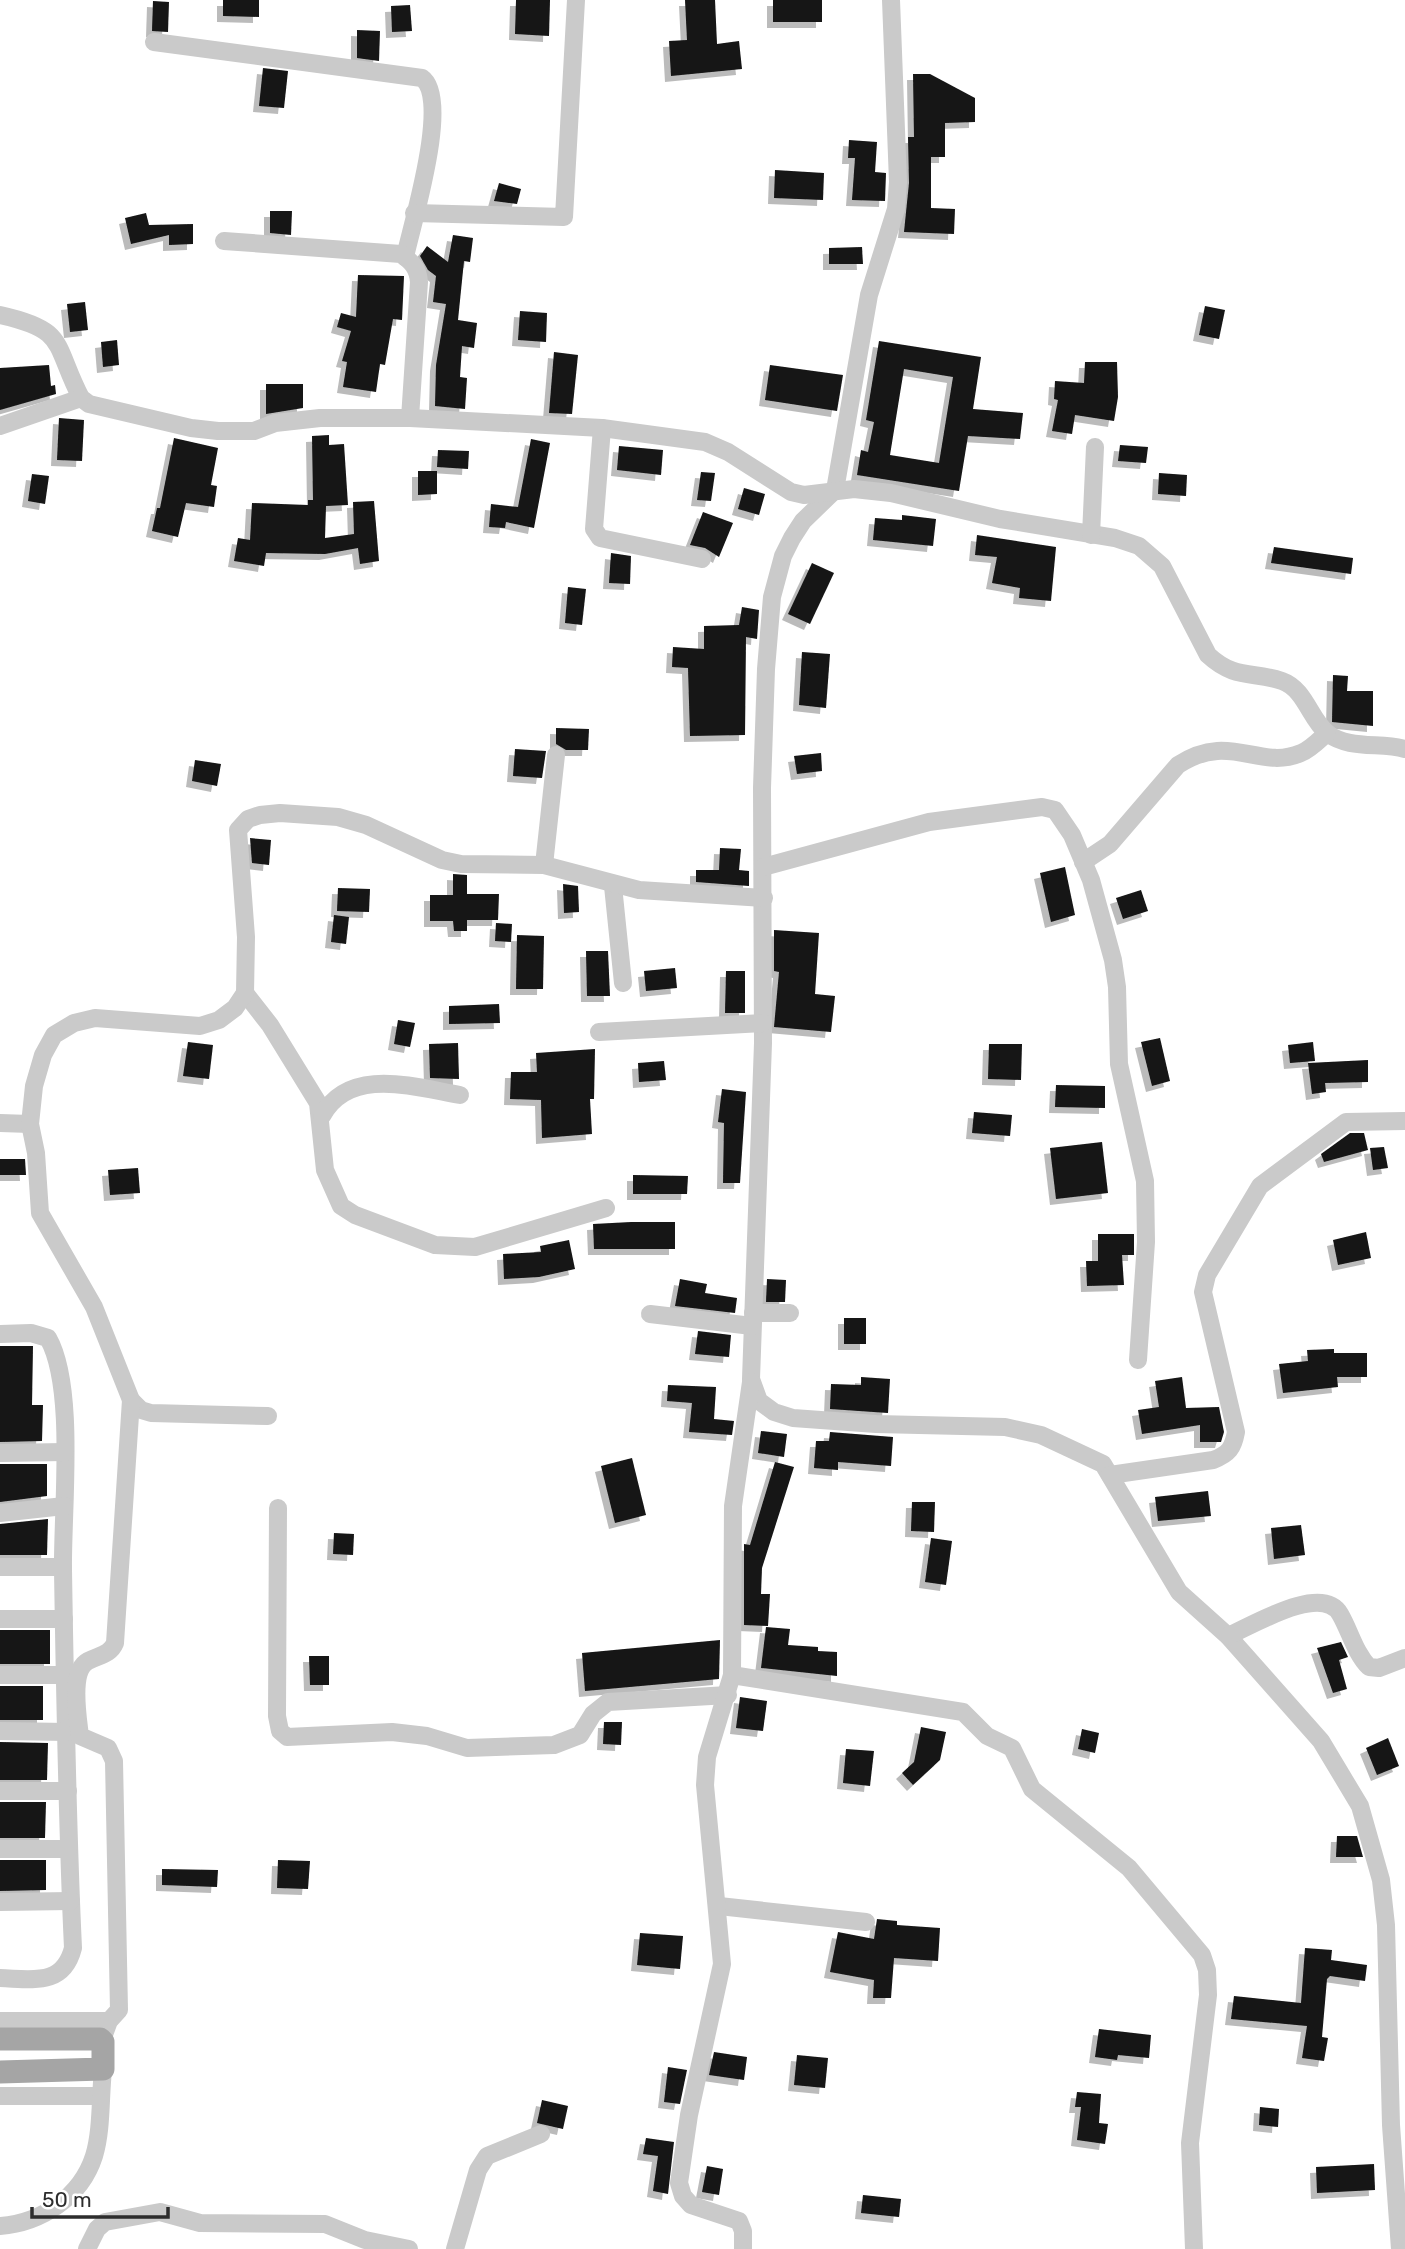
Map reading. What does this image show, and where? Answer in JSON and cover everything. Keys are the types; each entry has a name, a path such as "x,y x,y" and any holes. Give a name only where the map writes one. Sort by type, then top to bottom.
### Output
{"main road":[{"path":"0,2039 105,2030 103,2070 0,2072"}],"street":[{"path":"414,213 564,218 576,0"},
{"path":"743,2249 743,2231 738,2221 691,2205 683,2196 679,2183 689,2115 722,1964 719,1906 707,1824 705,1785 707,1757 732,1675 733,1506 751,1379 763,1023 766,669 772,597 783,556 803,520 835,490 869,295 896,209 898,182 891,0"},
{"path":"154,42 422,78 431,88 433,118 405,257"},
{"path":"224,241 401,254 405,257 418,271 419,282 410,418"},
{"path":"0,315 42,327 54,338 81,398 104,409 218,431 254,431 275,423 308,418 410,418 602,428 705,442 791,492 804,495 854,489 917,497 989,517 1115,538 1139,547 1162,566 1208,655 1220,667 1242,676 1283,681 1296,690 1326,733 1339,740 1405,749"},
{"path":"0,426 81,398"},
{"path":"602,428 594,530 600,538 702,559"},
{"path":"1091,535 1096,447"},
{"path":"1083,862 1110,844 1178,765 1191,757 1221,749 1287,757 1311,748 1326,733"},
{"path":"544,865 556,755"},
{"path":"763,867 929,822 1042,807 1055,810 1063,819 1083,862 1104,922 1113,960 1117,987 1119,1064 1144,1181 1146,1242 1138,1360"},
{"path":"606,1208 475,1247 435,1245 355,1215 341,1206 325,1170 322,1116 311,1089 245,993 246,937 238,830 248,819 280,813 338,817 366,825 442,860 484,867 544,865 613,886 639,890 764,898"},
{"path":"613,886 623,983"},
{"path":"0,2021 105,2030 119,2010 114,1761 108,1748 80,1736 78,1675 85,1662 109,1652 115,1643 131,1401 94,1307 40,1213 36,1153 30,1124 34,1086 43,1055 54,1035 74,1023 94,1018 200,1026 227,1014 245,993"},
{"path":"599,1032 763,1023"},
{"path":"322,1116 337,1096 361,1086 397,1084 460,1095"},
{"path":"1110,1475 1213,1460 1225,1456 1233,1447 1236,1432 1203,1292 1207,1275 1260,1186 1346,1122 1405,1121"},
{"path":"0,1123 30,1124"},
{"path":"650,1314 753,1319 790,1314"},
{"path":"0,1334 32,1333 48,1338 60,1375 65,1452 63,1567 68,1849 73,1948 69,1964 58,1975 43,1979 0,1978"},
{"path":"751,1379 759,1401 774,1412 793,1418 876,1424 1005,1427 1041,1434 1075,1448 1103,1464 1179,1592 1227,1636 1321,1741 1360,1806 1381,1880 1396,2016 1391,2125 1400,2249"},
{"path":"131,1401 151,1413 268,1416"},
{"path":"0,1453 65,1452"},
{"path":"0,1513 64,1506"},
{"path":"278,1508 277,1716 280,1731 287,1737 392,1732 427,1736 467,1748 554,1745 580,1735 593,1714 608,1702 728,1695"},
{"path":"0,1567 63,1567"},
{"path":"1227,1636 1302,1604 1320,1600 1333,1604 1369,1667 1379,1668 1405,1658"},
{"path":"0,1619 64,1619"},
{"path":"0,1675 66,1675"},
{"path":"732,1675 963,1712 987,1736 1012,1748 1032,1789 1129,1868 1192,1941 1207,1970 1208,1995 1190,2143 1194,2249"},
{"path":"0,1731 68,1732"},
{"path":"0,1791 68,1791"},
{"path":"0,1849 68,1849"},
{"path":"0,1902 71,1901"},
{"path":"719,1906 866,1922"},
{"path":"0,2226 15,2225 57,2208 78,2185 94,2156 103,2070"},
{"path":"0,2096 100,2096"},
{"path":"455,2249 478,2170 487,2156 541,2134"},
{"path":"87,2249 97,2230 105,2222 160,2212 200,2223 325,2224 350,2242 410,2249"}],"building":[{"path":"223,0 259,0 259,17 223,16"},
{"path":"516,0 550,0 549,36 515,34"},
{"path":"685,0 715,0 717,44 739,41 742,69 671,76 669,41 687,40"},
{"path":"773,0 822,0 822,22 773,22"},
{"path":"153,1 169,2 168,32 152,31"},
{"path":"410,5 412,31 392,32 391,6"},
{"path":"357,30 380,31 379,61 357,58"},
{"path":"263,68 288,71 284,108 259,106"},
{"path":"913,74 930,74 975,98 975,122 945,123 945,157 931,157 931,208 955,209 954,234 904,232 909,183 908,137 914,137"},
{"path":"849,140 877,142 875,172 886,173 885,201 852,200 855,158 848,158"},
{"path":"775,170 824,173 823,200 774,198"},
{"path":"499,183 521,189 517,204 494,201"},
{"path":"270,211 292,211 291,235 270,233"},
{"path":"146,213 149,225 193,224 193,244 169,245 169,235 131,244 125,218"},
{"path":"453,235 473,238 470,262 464,261 458,320 477,323 474,348 462,346 460,377 467,378 465,409 435,406 436,365 446,304 433,302 436,276 428,270 420,256 427,246 448,262"},
{"path":"862,247 863,264 829,264 829,248"},
{"path":"358,275 404,276 402,320 393,319 385,365 380,364 376,392 343,387 347,362 342,361 351,331 337,327 341,313 356,317"},
{"path":"85,302 88,330 70,332 67,304"},
{"path":"1205,306 1225,310 1219,339 1199,335"},
{"path":"520,311 547,313 546,342 518,340"},
{"path":"117,340 119,365 103,367 101,342"},
{"path":"879,341 981,357 973,409 1023,413 1020,439 968,436 959,491 857,475 861,450 868,452 874,422 866,420","holes":["904,369 953,377 939,463 890,455"]},
{"path":"554,352 578,355 572,414 549,413"},
{"path":"1085,362 1117,362 1118,397 1114,421 1075,415 1072,434 1052,431 1058,400 1054,399 1055,381 1084,383"},
{"path":"49,365 51,386 55,385 56,394 0,410 0,368"},
{"path":"770,365 843,375 837,411 765,400"},
{"path":"266,384 303,384 303,408 266,414"},
{"path":"59,418 84,420 82,461 57,460"},
{"path":"329,435 329,445 344,444 348,505 326,506 325,538 354,534 353,502 374,501 379,561 360,564 358,548 325,554 266,553 264,566 234,561 238,538 250,540 252,503 308,505 308,500 313,500 312,436"},
{"path":"174,438 218,448 211,485 217,486 214,507 186,503 178,537 152,531 157,508 160,508"},
{"path":"531,439 550,443 534,528 506,522 505,528 489,527 491,504 518,507"},
{"path":"1120,445 1148,447 1146,463 1118,461"},
{"path":"619,446 663,450 661,475 617,470"},
{"path":"438,450 469,451 468,469 437,467"},
{"path":"418,471 437,471 437,494 418,495"},
{"path":"701,472 715,473 711,501 697,500"},
{"path":"1159,473 1187,475 1186,496 1158,494"},
{"path":"32,474 49,476 45,504 28,501"},
{"path":"744,488 765,494 759,515 738,509"},
{"path":"703,512 733,523 719,557 705,548 690,545"},
{"path":"902,515 936,519 933,546 873,540 875,518 902,520"},
{"path":"977,535 1056,547 1051,601 1019,598 1020,588 992,583 997,557 975,555"},
{"path":"1274,547 1353,558 1351,574 1271,563"},
{"path":"611,553 631,556 630,584 609,583"},
{"path":"812,563 834,573 810,624 788,614"},
{"path":"568,587 586,589 582,625 565,623"},
{"path":"742,607 759,610 757,639 746,637 745,735 690,736 688,668 672,667 673,647 704,649 704,626 739,625"},
{"path":"802,652 830,654 826,708 799,705"},
{"path":"1333,675 1348,676 1347,691 1373,691 1373,726 1332,722"},
{"path":"556,728 589,729 588,750 566,750 556,744"},
{"path":"515,749 546,751 542,778 513,776"},
{"path":"821,753 822,771 797,774 794,756"},
{"path":"195,760 221,764 217,786 192,781"},
{"path":"250,838 271,840 269,865 252,863"},
{"path":"720,848 741,849 739,870 749,871 749,886 696,882 696,870 719,870"},
{"path":"1065,867 1075,915 1051,922 1040,873"},
{"path":"453,874 467,875 467,894 499,894 498,920 467,920 467,931 454,931 453,921 430,921 430,895 453,895"},
{"path":"563,884 578,886 579,912 564,913"},
{"path":"338,888 370,889 369,912 337,911"},
{"path":"1141,890 1148,911 1123,919 1116,898"},
{"path":"334,915 349,917 346,944 331,942"},
{"path":"496,923 512,924 511,942 495,941"},
{"path":"774,930 819,933 815,994 835,996 831,1032 774,1027 779,972 774,971"},
{"path":"517,935 544,936 543,989 516,989"},
{"path":"586,951 608,951 610,996 587,996"},
{"path":"675,968 677,988 646,991 644,971"},
{"path":"726,971 745,971 745,1013 725,1013"},
{"path":"499,1004 500,1023 449,1024 449,1006"},
{"path":"398,1020 415,1023 410,1047 394,1044"},
{"path":"1160,1038 1170,1081 1152,1086 1141,1042"},
{"path":"188,1042 213,1045 209,1079 183,1076"},
{"path":"1313,1042 1315,1061 1290,1063 1288,1045"},
{"path":"458,1043 459,1079 430,1078 429,1044"},
{"path":"989,1044 1022,1044 1021,1080 988,1079"},
{"path":"595,1049 594,1099 590,1099 592,1134 542,1138 541,1100 510,1099 511,1072 537,1072 536,1053"},
{"path":"1368,1060 1368,1082 1325,1083 1326,1092 1312,1094 1308,1063"},
{"path":"664,1061 666,1080 639,1082 638,1063"},
{"path":"1056,1085 1105,1086 1105,1108 1055,1107"},
{"path":"722,1089 746,1092 740,1183 723,1183 724,1123 718,1122"},
{"path":"974,1112 1012,1115 1010,1136 972,1133"},
{"path":"1350,1133 1364,1133 1368,1150 1324,1162 1321,1154"},
{"path":"1102,1142 1108,1193 1056,1199 1050,1148"},
{"path":"1384,1147 1388,1168 1373,1170 1370,1148"},
{"path":"0,1159 25,1159 26,1175 0,1175"},
{"path":"138,1168 140,1193 110,1195 108,1170"},
{"path":"633,1175 688,1176 687,1194 633,1194"},
{"path":"675,1222 675,1249 594,1249 593,1224"},
{"path":"1366,1232 1371,1258 1338,1265 1333,1240"},
{"path":"1098,1234 1134,1234 1134,1255 1122,1255 1124,1285 1087,1286 1086,1261 1098,1261"},
{"path":"569,1240 575,1269 539,1277 504,1279 503,1254 541,1252 540,1246"},
{"path":"680,1279 707,1284 705,1293 737,1298 735,1313 675,1306"},
{"path":"767,1279 786,1280 785,1302 766,1302"},
{"path":"844,1318 866,1318 866,1344 844,1344"},
{"path":"698,1331 731,1335 729,1357 695,1354"},
{"path":"0,1346 33,1346 32,1405 43,1405 42,1441 0,1442"},
{"path":"1334,1349 1334,1353 1367,1353 1367,1377 1337,1377 1338,1387 1283,1393 1279,1364 1308,1361 1307,1350"},
{"path":"861,1377 890,1379 888,1413 830,1409 831,1384 861,1385"},
{"path":"1182,1377 1186,1408 1219,1407 1224,1432 1221,1442 1200,1442 1200,1425 1142,1434 1138,1410 1159,1407 1155,1381"},
{"path":"668,1385 716,1387 714,1419 734,1421 732,1435 689,1432 692,1403 667,1401"},
{"path":"761,1431 787,1434 784,1457 758,1453"},
{"path":"830,1432 893,1437 891,1466 838,1462 838,1470 814,1468 816,1441 829,1441"},
{"path":"632,1458 646,1515 615,1523 601,1466"},
{"path":"775,1462 794,1467 762,1568 761,1594 770,1594 768,1626 744,1625 744,1544 750,1545"},
{"path":"0,1464 47,1464 47,1496 0,1502"},
{"path":"1208,1491 1211,1516 1158,1521 1155,1497"},
{"path":"912,1502 935,1502 934,1532 911,1531"},
{"path":"48,1519 47,1555 0,1555 0,1524"},
{"path":"1301,1525 1305,1555 1274,1559 1271,1528"},
{"path":"334,1533 354,1534 353,1555 333,1554"},
{"path":"931,1538 952,1541 946,1585 925,1582"},
{"path":"766,1627 790,1629 788,1645 818,1647 818,1651 837,1652 837,1676 761,1668"},
{"path":"0,1630 50,1630 50,1664 0,1664"},
{"path":"720,1640 719,1679 585,1691 582,1653"},
{"path":"1341,1642 1348,1657 1339,1660 1347,1689 1333,1693 1317,1648"},
{"path":"309,1656 329,1656 329,1685 310,1685"},
{"path":"0,1686 43,1686 43,1720 0,1720"},
{"path":"740,1697 767,1701 763,1731 736,1728"},
{"path":"604,1722 622,1722 621,1745 603,1744"},
{"path":"921,1727 946,1732 940,1760 913,1785 902,1773 914,1762"},
{"path":"1082,1729 1099,1733 1095,1753 1078,1749"},
{"path":"1388,1738 1399,1766 1377,1775 1366,1748"},
{"path":"0,1742 48,1743 47,1780 0,1780"},
{"path":"846,1749 874,1751 870,1786 843,1783"},
{"path":"0,1802 46,1802 45,1838 0,1838"},
{"path":"1337,1836 1357,1836 1363,1857 1336,1857"},
{"path":"0,1860 46,1860 46,1890 0,1891"},
{"path":"278,1860 310,1861 308,1889 277,1888"},
{"path":"162,1869 218,1870 217,1887 162,1885"},
{"path":"877,1919 897,1921 897,1925 940,1928 938,1961 894,1958 891,1998 873,1998 874,1980 830,1972 838,1932 874,1939"},
{"path":"640,1933 683,1936 680,1969 637,1965"},
{"path":"1305,1948 1332,1950 1331,1960 1367,1965 1365,1981 1330,1976 1327,1979 1322,2037 1328,2038 1324,2061 1302,2058 1307,2026 1231,2019 1234,1996 1301,2003"},
{"path":"1099,2029 1151,2035 1149,2058 1118,2055 1117,2060 1095,2057"},
{"path":"714,2052 747,2057 744,2080 709,2075"},
{"path":"797,2055 828,2058 825,2088 794,2085"},
{"path":"668,2067 687,2070 680,2104 664,2102"},
{"path":"1077,2092 1101,2094 1099,2123 1108,2124 1105,2144 1077,2140 1081,2107 1075,2107"},
{"path":"542,2100 568,2106 563,2129 537,2123"},
{"path":"1260,2107 1279,2109 1278,2127 1259,2125"},
{"path":"646,2138 674,2142 668,2194 653,2191 658,2156 643,2154"},
{"path":"1374,2164 1375,2190 1317,2193 1316,2167"},
{"path":"707,2166 723,2169 719,2195 702,2192"},
{"path":"863,2195 901,2199 899,2217 861,2213"}]}
